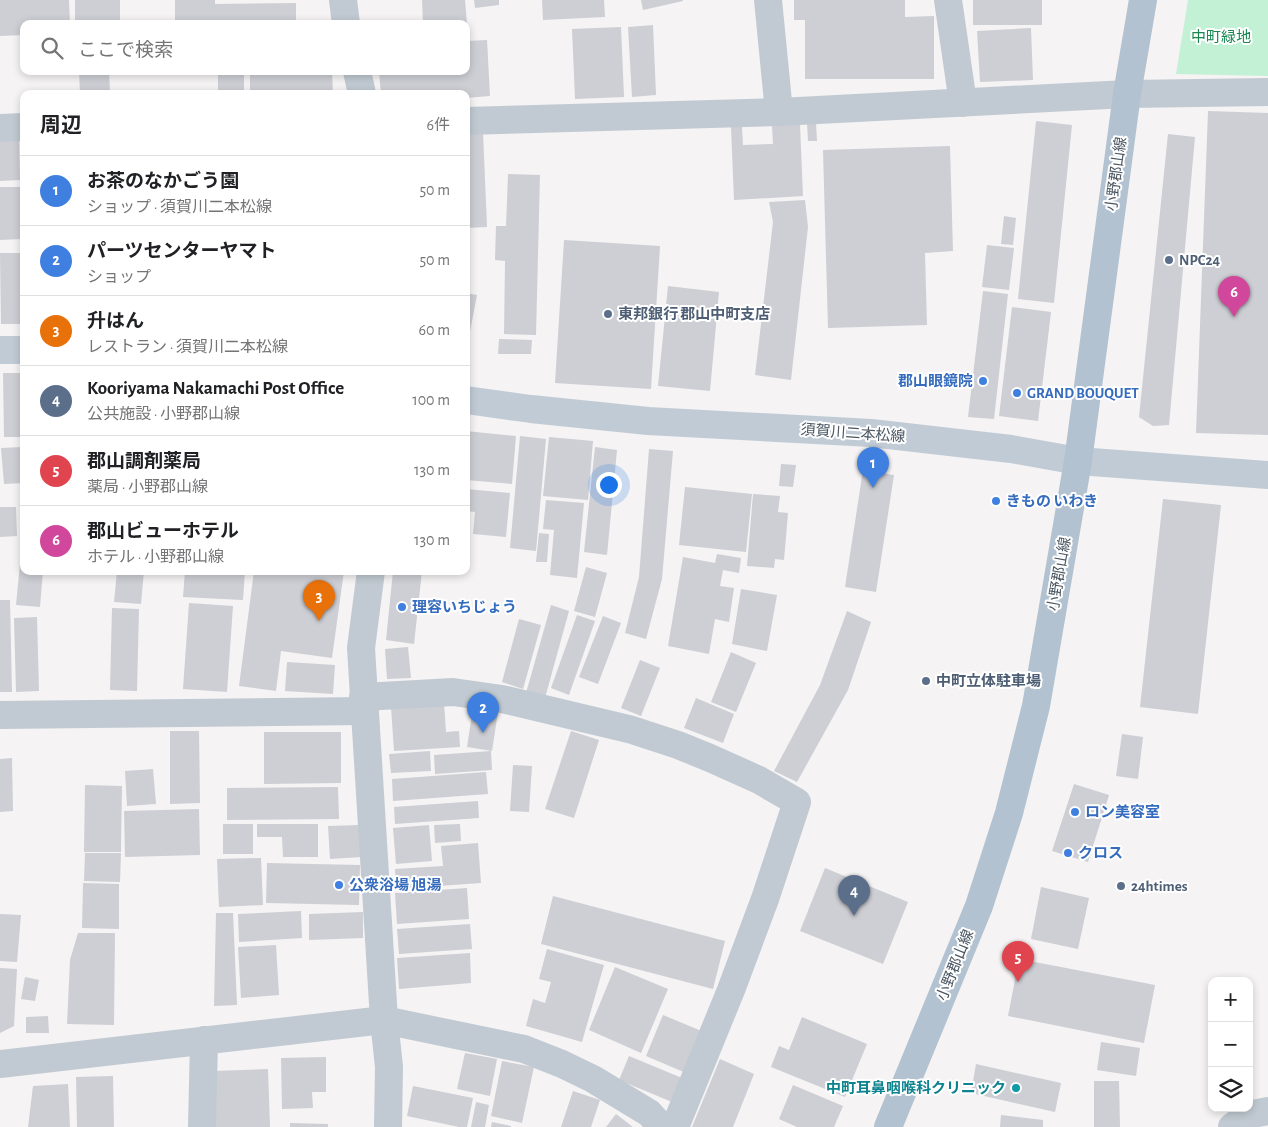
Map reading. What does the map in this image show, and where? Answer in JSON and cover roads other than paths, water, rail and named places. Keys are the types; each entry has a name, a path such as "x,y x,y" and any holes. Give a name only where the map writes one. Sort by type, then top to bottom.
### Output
{"main road":[{"name":"小野郡山線","path":"888,1127 979,906 1009,813 1036,706 1078,461 1127,94 1143,0"},
{"path":"0,350 20,350"},
{"name":"須賀川二本松線","path":"470,401 648,421 871,433 1011,449 1078,461 1268,475"}],"street":[{"path":"343,0 346,20"},
{"path":"768,0 779,112"},
{"path":"948,0 963,103"},
{"path":"358,75 361,90"},
{"path":"470,121 779,112 1127,94 1268,92"},
{"path":"0,128 20,127"},
{"path":"371,575 361,648 384,1020 389,1067 388,1127"},
{"path":"0,714 363,704 452,692 502,699 629,729 702,755 759,780 797,802 765,899 731,990 675,1127"},
{"path":"0,1064 384,1020 524,1049 593,1079 649,1114 662,1127"},
{"path":"202,1127 204,1040"},
{"path":"1232,1127 1248,1115 1268,1111"}],"place":[{"name":"NPC24","path":"1169,260"},
{"name":"東邦銀行 郡山中町支店","path":"608,314"},
{"name":"郡山ビューホテル","path":"1234,317"},
{"name":"郡山眼鏡院","path":"983,381"},
{"name":"GRAND BOUQUET","path":"1017,393"},
{"name":"お茶のなかごう園","path":"873,488"},
{"name":"きもの いわき","path":"996,501"},
{"name":"理容いちじょう","path":"402,607"},
{"name":"升はん","path":"319,621"},
{"name":"中町立体駐車場","path":"926,681"},
{"name":"パーツセンターヤマト","path":"483,733"},
{"name":"ロン美容室","path":"1075,812"},
{"name":"クロス","path":"1068,853"},
{"name":"公衆浴場 旭湯","path":"339,885"},
{"name":"24htimes","path":"1121,886"},
{"name":"Kooriyama Nakamachi Post Office","path":"854,916"},
{"name":"郡山調剤薬局","path":"1018,982"},
{"name":"中町耳鼻咽喉科クリニック","path":"1016,1088"}],"park label":[{"name":"中町緑地","path":"1221,37"}]}
